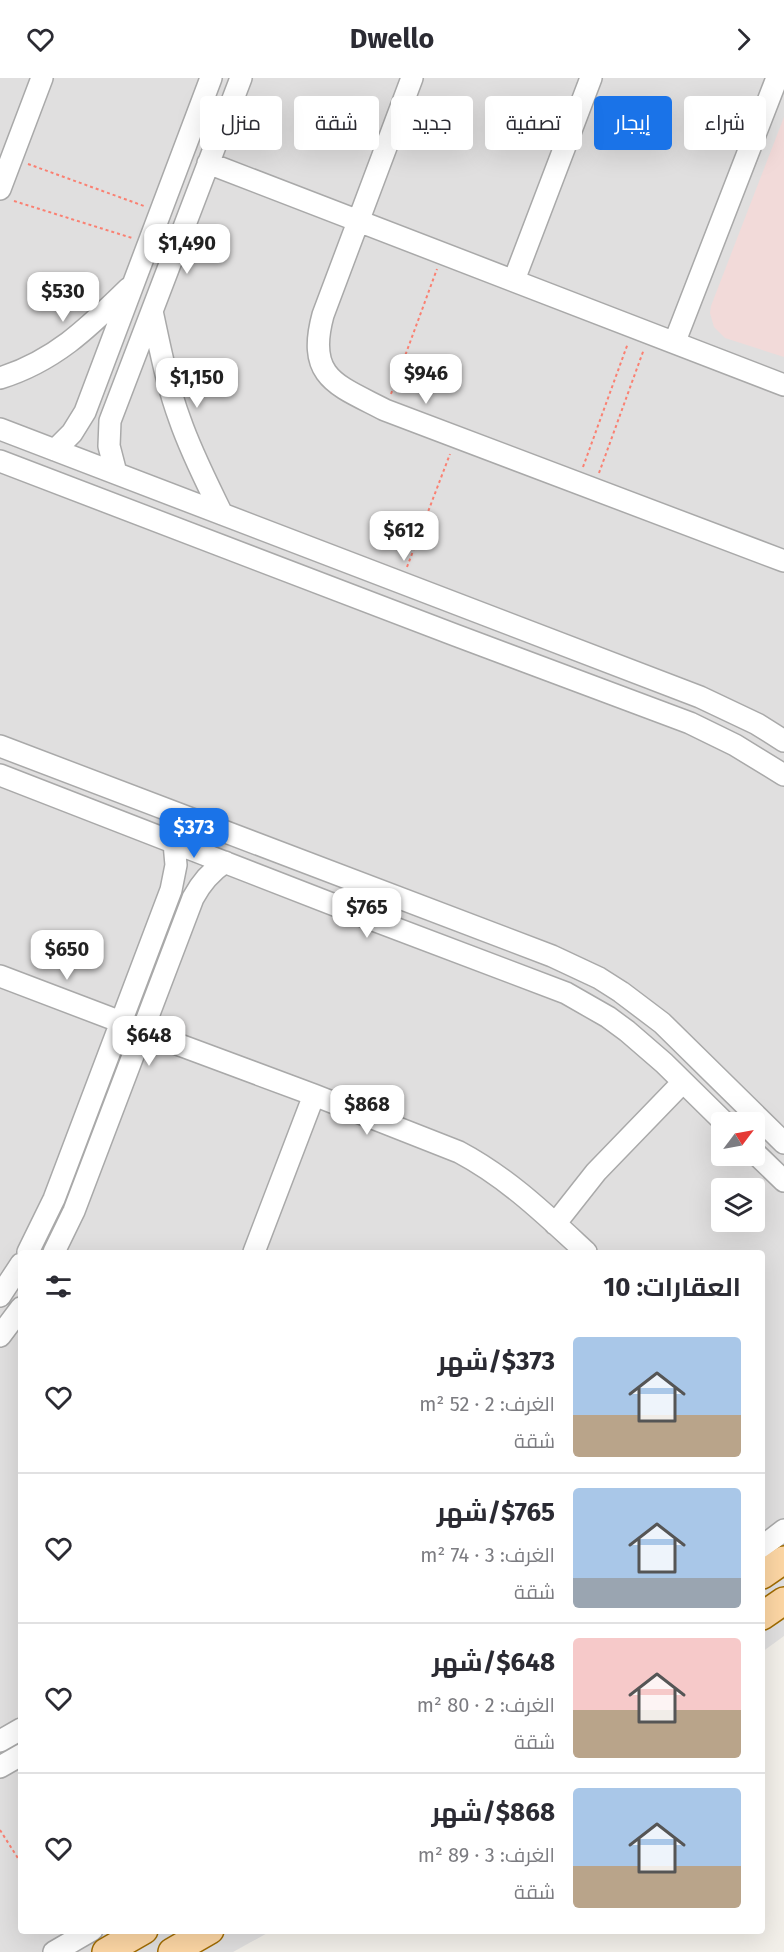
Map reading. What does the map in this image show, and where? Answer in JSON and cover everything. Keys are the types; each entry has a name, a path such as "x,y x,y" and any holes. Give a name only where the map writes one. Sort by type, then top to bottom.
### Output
{"main road":[{"path":"765,1573 784,1560"},
{"path":"765,1614 784,1601"},
{"path":"106,1952 137,1934"},
{"path":"172,1952 203,1934"}],"street":[{"path":"6,195 12,158 42,78"},
{"path":"55,450 72,433 82,417 212,78"},
{"path":"116,473 110,454 110,421 241,78"},
{"path":"412,78 322,315 318,332 318,357 325,372 334,383 385,410 784,561"},
{"path":"514,280 591,78"},
{"path":"675,341 777,78"},
{"path":"208,163 675,341 784,385"},
{"path":"0,378 30,367 64,348 94,323 134,283"},
{"path":"152,311 179,419 191,450 222,514"},
{"path":"82,417 94,426 109,429"},
{"path":"0,429 700,697 757,724 784,741"},
{"path":"0,460 697,727 735,745 784,775"},
{"path":"455,636 465,607"},
{"path":"0,746 552,956 599,978 662,1023 784,1143"},
{"path":"0,775 566,993 608,1017 627,1031 714,1112"},
{"path":"0,790 33,788"},
{"path":"29,1250 54,1199 175,878 174,843"},
{"path":"55,1250 74,1211 193,898 208,875 225,862"},
{"path":"175,878 186,877 200,886"},
{"path":"368,918 377,890"},
{"path":"0,976 121,1022"},
{"path":"142,1031 459,1152 500,1176 584,1250"},
{"path":"555,1224 596,1172 683,1082"},
{"path":"255,1250 314,1095"},
{"path":"765,1163 784,1181"},
{"path":"0,1296 18,1269"},
{"path":"0,1336 18,1312"},
{"path":"765,1545 784,1530"},
{"path":"9,1735 18,1751"},
{"path":"0,1767 18,1756"},
{"path":"54,1952 85,1934"}],"path":[{"path":"12,158 161,212"},
{"path":"6,195 148,244"},
{"path":"385,410 443,253"},
{"path":"586,485 642,329"},
{"path":"586,485 642,329"},
{"path":"401,582 456,438"},
{"path":"0,1830 18,1858"}],"shaded area":[{"path":"0,78 784,78 784,1636 765,1650 765,1250 18,1250 18,1934 266,1934 233,1952 0,1952"},
{"path":"784,117 784,357 725,338 714,327 710,313"}]}
